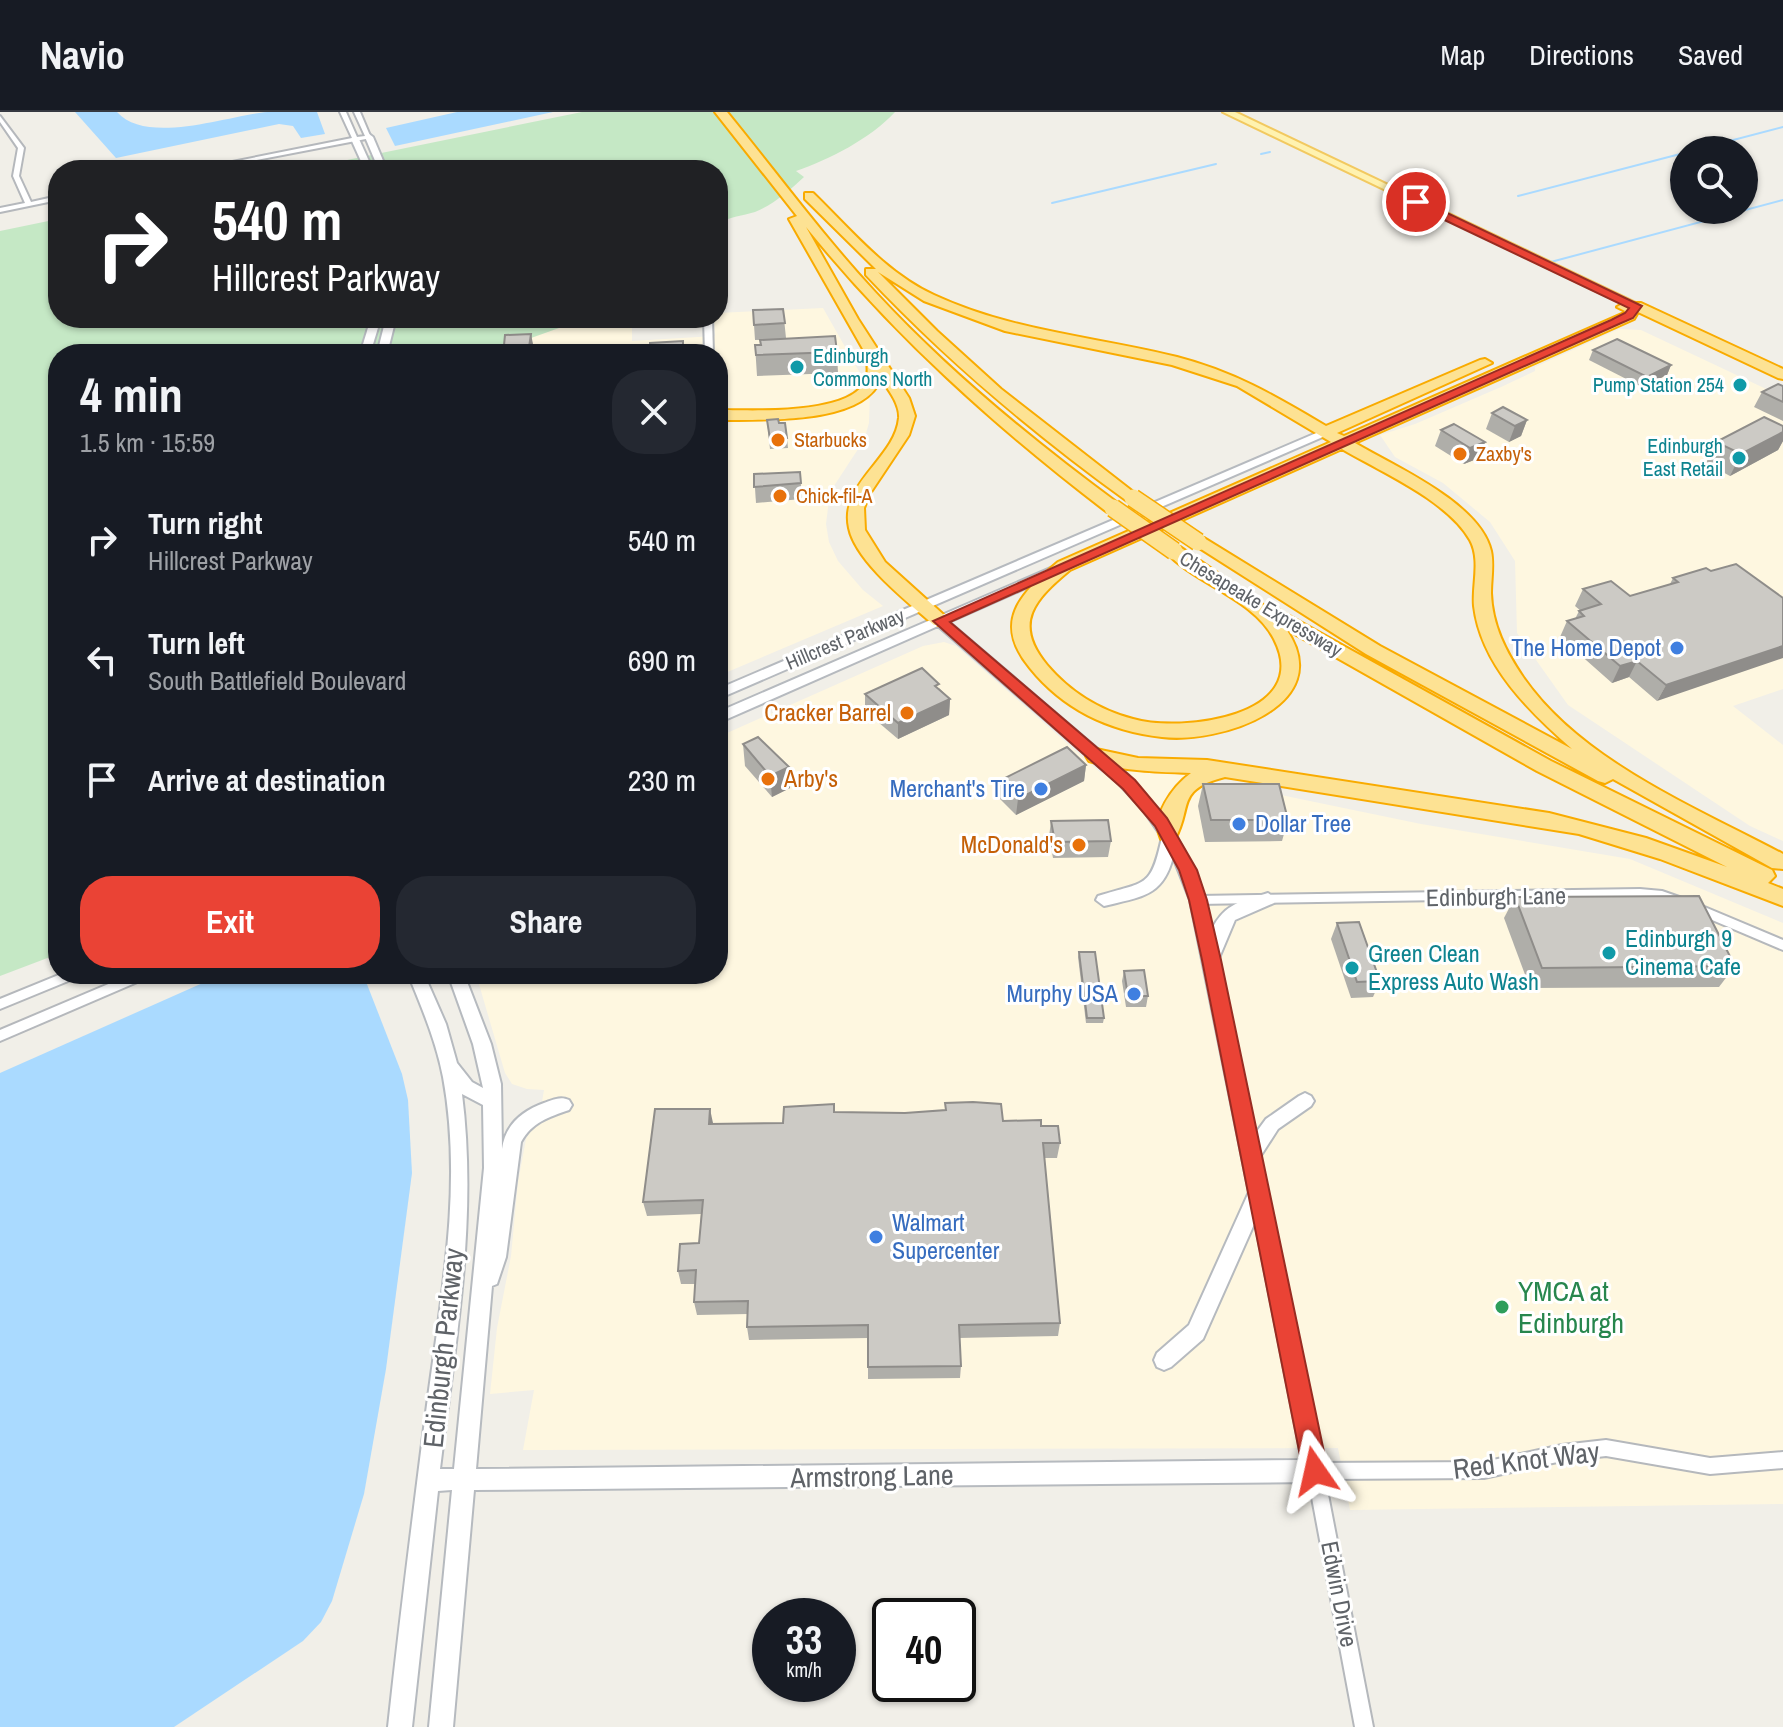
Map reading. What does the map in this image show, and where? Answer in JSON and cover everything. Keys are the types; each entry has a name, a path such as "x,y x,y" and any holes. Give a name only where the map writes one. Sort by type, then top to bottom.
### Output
{"highway":[{"name":"Chesapeake Expressway","path":"721,112 860,283 904,330 975,397 1113,508 1211,576 1286,622 1531,759 1783,885"},
{"path":"759,160 901,398 907,416 901,435 861,495 856,508 857,530 878,565 940,621"},
{"name":"Chesapeake Expressway","path":"1328,431 1265,393 1217,373 1162,358 1032,334 942,304 886,272 804,190 872,272 955,356 1052,438 1133,498 1271,589 1468,704 1592,770 1782,862"},
{"path":"1613,308 1632,311 1783,375"},
{"name":"Hillcrest Parkway","path":"1328,431 1613,308"},
{"path":"1632,311 1783,389"},
{"name":"Hillcrest Parkway","path":"1064,566 1632,311"},
{"path":"728,415 807,412 846,402 870,388 875,375 874,356"},
{"path":"1328,431 1439,499 1469,526 1482,550 1483,604 1490,635 1511,673 1548,716 1599,759 1632,781 1782,862"},
{"path":"1064,566 1027,599 1018,628 1024,646 1036,665 1070,698 1121,722 1159,730 1199,731 1233,725 1267,706 1280,694 1287,677 1290,664 1281,634 1254,606 1211,576"},
{"path":"1096,756 1138,765 1207,767 1549,820 1595,830 1677,855 1783,898"},
{"path":"1169,835 1170,811 1180,793 1205,775 1233,771"}],"main road":[{"path":"1228,112 1632,311"},
{"path":"369,137 379,160"},
{"path":"355,139 364,160"},
{"path":"1337,165 1613,308"},
{"name":"Hillcrest Parkway","path":"728,690 1328,431"},
{"name":"Hillcrest Parkway","path":"728,714 1064,566"},
{"name":"Edwin Drive","path":"940,621 1137,792 1169,835 1188,870 1211,960 1315,1471"},
{"path":"1104,900 1157,882 1163,872 1169,835"},
{"path":"1211,960 1222,920 1228,914 1268,899"},
{"name":"Edinburgh Parkway","path":"400,1727 450,1296 460,1168 457,1103 451,1068 436,1017 421,984"},
{"name":"Edinburgh Parkway","path":"441,1727 493,1168 492,1084 482,1044 460,984"},
{"path":"451,1068 466,1087 492,1101"},
{"path":"1251,1155 1272,1124 1305,1101"},
{"path":"480,1311 496,1257 512,1142 517,1129 527,1118 563,1105"},
{"path":"1164,1360 1196,1332 1258,1192"},
{"name":"Armstrong Lane","path":"428,1480 1315,1471"}],"street":[{"path":"343,112 355,139"},
{"path":"241,160 369,137 357,112"},
{"path":"0,118 21,148 16,176 29,204"},
{"path":"0,210 48,200"},
{"name":"Edinburgh Lane","path":"1198,900 1651,894 1676,900 1783,945"},
{"path":"0,1004 49,984"},
{"path":"0,1036 122,984"},
{"name":"Red Knot Way","path":"1315,1471 1484,1470 1575,1450 1606,1448 1710,1466 1783,1460"},
{"name":"Edwin Drive","path":"1315,1471 1364,1727"}],"shaded area":[{"path":"823,308 865,382 840,399 816,407 728,412 728,344 515,344 553,328 632,328 632,341 715,336 715,328 728,328 728,313"},
{"path":"1619,329 1641,330 1783,397 1783,689 1733,706 1783,745 1783,841 1750,826 1568,705 1517,633 1515,561 1490,522 1443,483 1395,457 1380,435 1415,424 1501,387 1535,371 1535,367"},
{"path":"870,393 869,423 864,440 830,492 826,524 829,542 838,561 863,590 883,606 728,672 728,423 738,419 801,416"},
{"path":"944,642 956,646 1101,773 1124,760 1421,824 1630,859 1783,923 1783,1504 1350,1510 1338,1448 523,1450 534,1390 490,1394 497,1328 511,1256 518,1182 526,1139 532,1128 538,1125 544,1090 512,1084 505,1073 479,984 728,984 728,733 923,646"}],"green space":[{"path":"582,112 895,112 874,131 849,147 796,171 804,177 768,205 728,220 728,160 347,160"},
{"path":"48,221 48,328 559,328 514,344 48,344 48,958 0,976 0,231"}],"water":[{"path":"75,112 117,112 130,122 168,128 267,112 317,112 325,134 301,138 293,126 279,124 116,158"},
{"path":"457,112 553,112 395,146 386,128"},
{"path":"200,984 367,984 402,1074 408,1100 412,1173 386,1369 364,1494 332,1601 321,1622 303,1641 174,1727 0,1727 0,1073"}],"building":[{"path":"783,309 785,323 754,325 753,310"},
{"path":"531,334 530,344 504,344 505,335"},
{"path":"835,336 837,352 756,355 755,345 761,345 760,340"},
{"path":"1617,339 1671,365 1647,377 1593,350"},
{"path":"683,341 683,344 650,343"},
{"path":"1778,384 1783,386 1783,402 1762,392"},
{"path":"1503,407 1527,420 1515,426 1492,413"},
{"path":"1764,417 1783,426 1783,432 1741,454 1716,442"},
{"path":"778,419 779,423 785,423 787,438 770,439 767,420"},
{"path":"1454,424 1485,442 1470,448 1441,430"},
{"path":"800,472 801,483 754,487 754,474"},
{"name":"The Home Depot","path":"1736,564 1783,598 1783,646 1666,685 1637,661 1620,666 1567,621 1584,616 1579,611 1601,604 1583,589 1611,581 1630,596 1678,582 1673,578 1706,568 1711,571"},
{"path":"922,668 939,684 935,686 950,699 898,723 865,694"},
{"path":"758,737 789,767 770,776 743,744"},
{"path":"1067,747 1086,765 1018,799 999,781"},
{"path":"1203,784 1279,784 1288,820 1211,820"},
{"path":"1108,820 1111,841 1055,842 1051,821"},
{"name":"Edinburgh 9 Cinema Cafe","path":"1699,896 1735,966 1542,968 1515,897"},
{"path":"1359,922 1380,981 1357,982 1337,923"},
{"name":"Murphy USA","path":"1079,952 1095,952 1104,1018 1087,1018"},
{"path":"1144,970 1148,996 1128,996 1124,971"},
{"name":"Walmart Supercenter","path":"945,1103 1001,1104 1003,1121 1041,1120 1041,1126 1058,1126 1060,1143 1043,1143 1060,1323 959,1325 961,1366 868,1367 868,1325 747,1327 748,1301 694,1302 696,1270 678,1271 680,1244 699,1243 703,1200 643,1202 655,1109 710,1109 709,1124 783,1123 784,1107 834,1104 834,1112 905,1113 946,1110"}],"waterway":[{"path":"1749,136 1783,127"},
{"path":"1261,154 1270,152"},
{"path":"1518,196 1670,157"},
{"path":"1052,203 1216,164"},
{"path":"1547,263 1783,200"}],"place":[{"name":"Edinburgh Commons North","path":"797,367"},
{"name":"Pump Station 254","path":"1740,385"},
{"name":"Starbucks","path":"778,440"},
{"name":"Zaxby's","path":"1460,454"},
{"name":"Edinburgh East Retail","path":"1739,458"},
{"name":"Chick-fil-A","path":"780,496"},
{"name":"The Home Depot","path":"1677,648"},
{"name":"Cracker Barrel","path":"907,713"},
{"name":"Arby's","path":"768,779"},
{"name":"Merchant's Tire","path":"1041,789"},
{"name":"Dollar Tree","path":"1239,824"},
{"name":"McDonald's","path":"1079,845"},
{"name":"Edinburgh 9 Cinema Cafe","path":"1609,953"},
{"name":"Green Clean Express Auto Wash","path":"1352,968"},
{"name":"Murphy USA","path":"1134,994"},
{"name":"Walmart Supercenter","path":"876,1237"},
{"name":"YMCA at Edinburgh","path":"1502,1307"}],"route":[{"path":"1315,1471 1211,960 1188,870 1161,822 1129,785 940,621 1629,316 1636,306 1416,202"}]}
